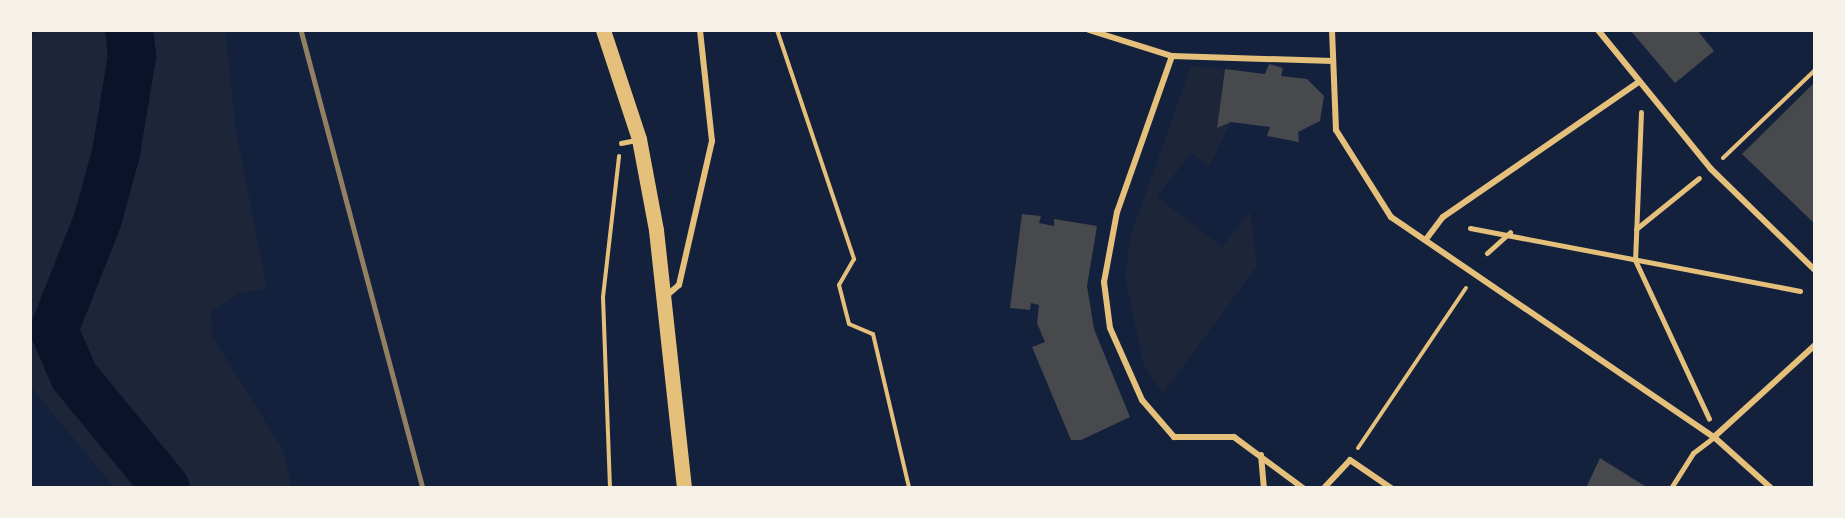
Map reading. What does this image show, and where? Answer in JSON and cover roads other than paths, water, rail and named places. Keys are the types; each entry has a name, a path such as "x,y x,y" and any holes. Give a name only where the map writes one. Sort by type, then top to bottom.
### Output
{"main road":[{"path":"603,30 639,139 664,298 684,488"}],"street":[{"path":"664,298 680,285 712,141 700,30"},
{"path":"1089,30 1172,56 1333,61"},
{"path":"1332,30 1335,130 1391,217 1427,238 1714,437 1772,488"},
{"path":"1598,30 1637,83 1711,169 1815,270"},
{"path":"1172,56 1117,212 1104,282 1110,328 1142,400 1174,437 1234,437 1261,454 1303,488"},
{"path":"1427,238 1443,217 1637,83"},
{"path":"1641,112 1635,260 1709,419"},
{"path":"1636,229 1700,178"},
{"path":"1470,228 1510,232 1635,260 1800,291"},
{"path":"1488,253 1510,232"},
{"path":"1671,488 1692,453 1714,437 1815,345"},
{"path":"1261,454 1264,488"},
{"path":"1324,488 1350,460 1391,488"}],"lane":[{"path":"621,143 639,139"}],"waterway":[{"path":"129,30 132,56 116,153 98,219 54,330 74,376 166,488"}],"railway":[{"path":"301,30 423,488"}]}
